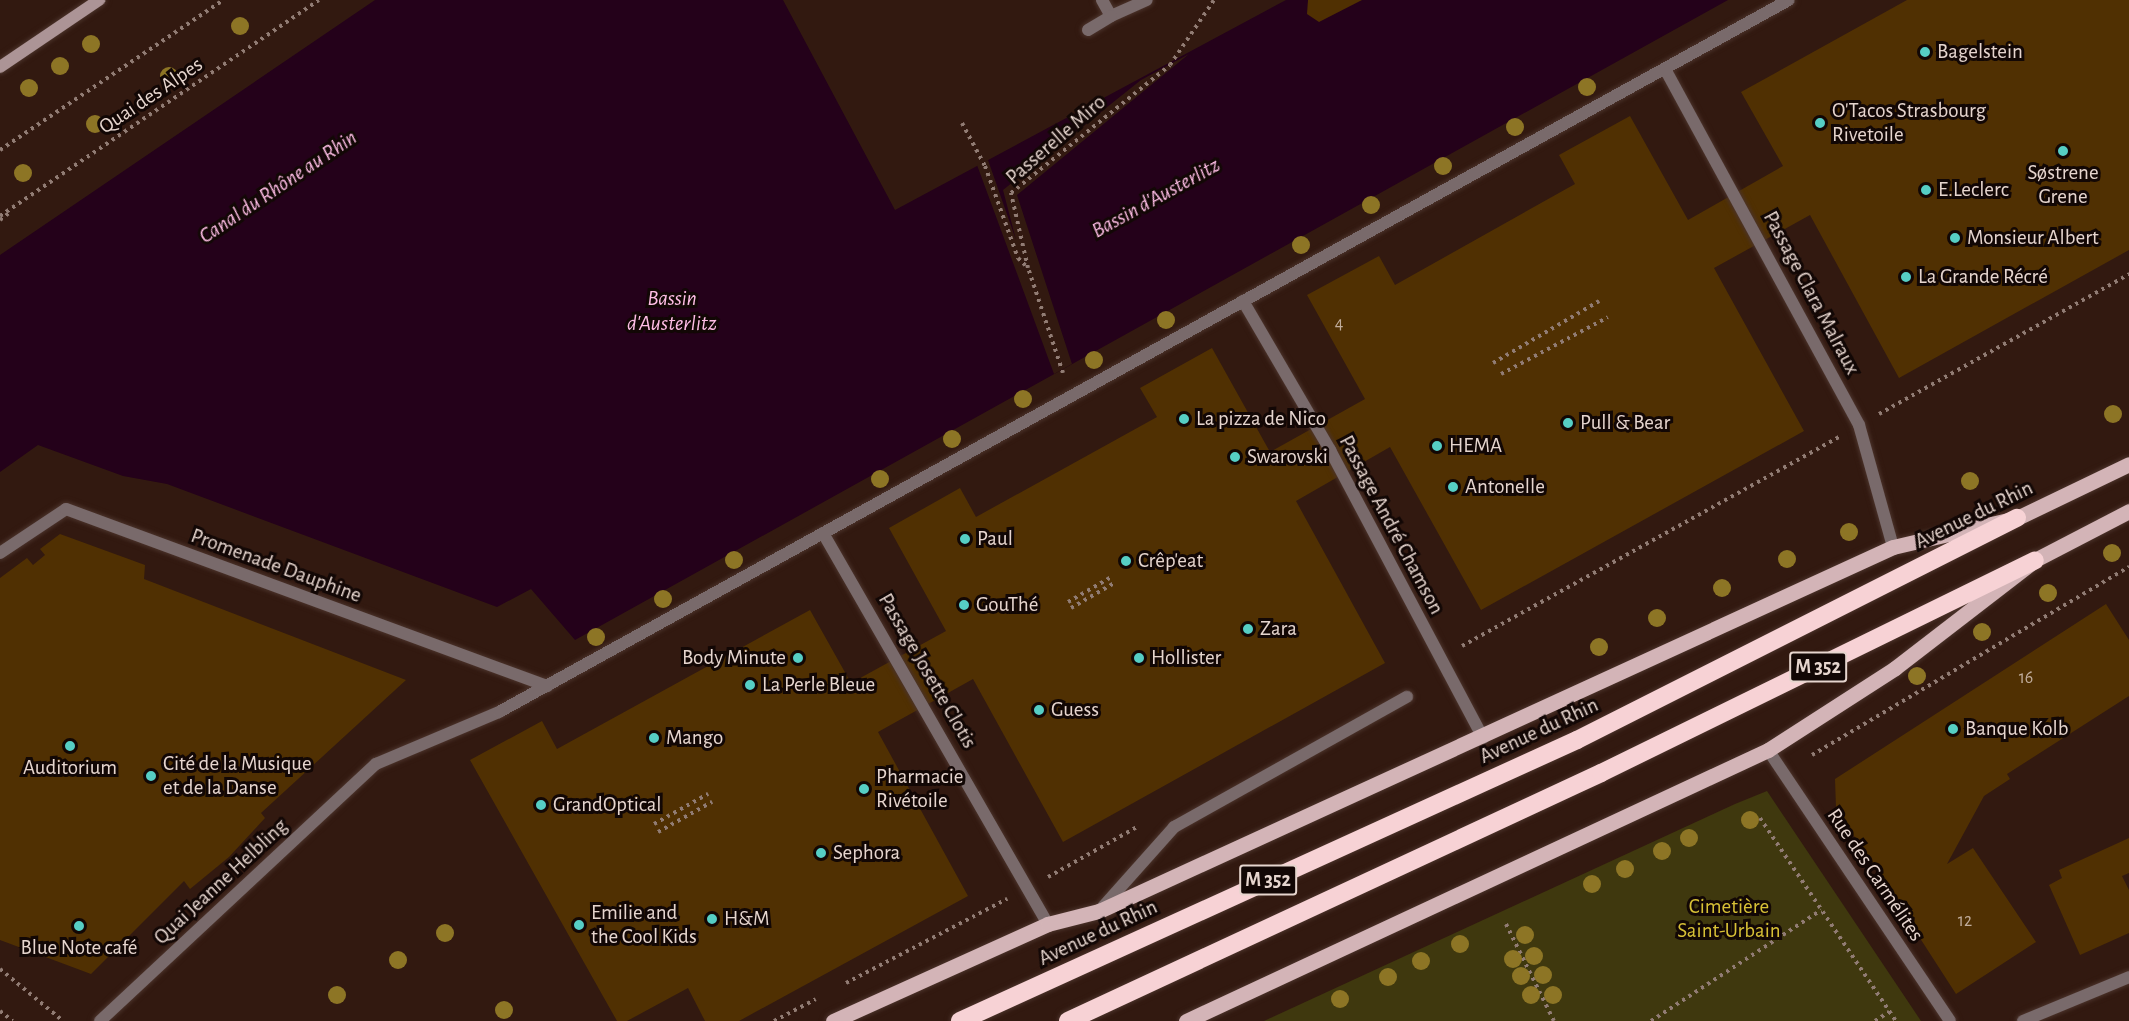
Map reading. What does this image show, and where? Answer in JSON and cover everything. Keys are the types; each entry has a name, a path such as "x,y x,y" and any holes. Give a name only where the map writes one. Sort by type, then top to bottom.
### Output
{"highway":[{"name":"Avenue du Rhin","path":"960,1021 1577,740 2017,518"},
{"name":"M 352","path":"1068,1021 1600,773 2035,560"}],"main road":[{"path":"0,67 99,0"},
{"name":"Avenue du Rhin","path":"2017,518 2129,464"},
{"path":"1186,1021 1768,750 1895,668 2035,560 2129,511"},
{"path":"832,1021 1048,924 1099,911 1483,738 1893,548 2017,518"}],"street":[{"path":"1102,0 1111,16"},
{"path":"1088,30 1111,16 1147,0"},
{"name":"Quai Jeanne Helbling","path":"100,1021 376,764 499,712 1789,0"},
{"name":"Passage Clara Malraux","path":"1665,69 1860,425 1893,548"},
{"name":"Passage André Chamson","path":"1243,301 1330,450 1483,738"},
{"name":"Promenade Dauphine","path":"0,553 66,509 547,686"},
{"name":"Passage Josette Clotis","path":"824,533 1048,924"},
{"path":"1099,911 1174,827 1407,697"},
{"name":"Rue des Carmélites","path":"1768,750 1950,1021"},
{"path":"2023,1021 2129,977"}],"path":[{"name":"Quai des Alpes","path":"0,150 223,0"},
{"name":"Quai des Alpes","path":"0,218 319,0"},
{"name":"Passerelle Miro","path":"1062,369 1028,268 1011,193 1170,65 1214,0"},
{"path":"962,123 985,166 1018,258 1028,268"},
{"path":"1493,363 1599,301"},
{"path":"1501,374 1608,317"},
{"path":"1802,760 2129,567"},
{"path":"1068,602 1113,576"},
{"path":"1071,608 1116,582"},
{"path":"654,824 708,794"},
{"path":"658,832 712,802"},
{"path":"1760,818 1896,1021"},
{"path":"1651,1021 1821,910"},
{"path":"1506,924 1554,1021"},
{"path":"0,969 63,1021"},
{"path":"0,1011 13,1021"},
{"path":"1875,1021 1889,1012"}],"green space":[{"name":"Cimetière Saint-Urbain","path":"1767,791 1921,1021 1264,1021 1735,804"}],"water":[{"name":"Bassin d'Austerlitz","path":"375,0 783,0 895,210 1286,0 1728,0 575,640 531,589 497,607 167,484 123,476 38,445 0,472 0,255"}],"pier":[{"path":"1189,54 1017,195 1072,364 1054,374 977,165 988,160 1016,240 1003,190 1141,80"}],"building":[{"path":"1308,0 1362,0 1319,22 1307,14"},
{"path":"1907,0 2129,0 2129,250 1899,378 1810,215 1714,268 1804,431 1481,610 1390,447 1296,501 1385,663 1063,842 973,679 878,732 968,896 739,1021 705,1021 688,988 627,1021 617,1021 470,760 542,721 557,749 810,610 851,683 946,631 889,528 960,488 976,517 1157,417 1140,388 1212,348 1270,452 1365,399 1307,295 1379,256 1395,285 1575,184 1559,155 1630,116 1688,220 1783,166 1741,92"},
{"name":"Cité de la Musique et de la Danse","path":"60,534 145,565 144,579 406,680 261,813 265,818 229,857 190,889 184,881 91,974 0,940 0,578 27,558 33,565 45,555 40,549"},
{"path":"2106,604 2129,640 2129,696 2007,774 2010,779 1984,796 1947,864 1973,848 2036,942 1956,994 1836,808 1835,779"},
{"path":"2129,838 2129,873 2122,876 2129,890 2129,933 2080,955 2049,885 2062,878 2059,870"}],"place":[{"name":"Bagelstein","path":"1925,52"},
{"name":"O'Tacos Strasbourg Rivetoile","path":"1820,123"},
{"name":"Søstrene Grene","path":"2063,151"},
{"name":"E.Leclerc","path":"1926,190"},
{"name":"Monsieur Albert","path":"1955,238"},
{"name":"La Grande Récré","path":"1906,277"},
{"name":"La pizza de Nico","path":"1184,419"},
{"name":"Pull & Bear","path":"1568,423"},
{"name":"HEMA","path":"1437,446"},
{"name":"Swarovski","path":"1235,457"},
{"name":"Antonelle","path":"1453,487"},
{"name":"Paul","path":"965,539"},
{"name":"Crêp'eat","path":"1126,561"},
{"name":"GouThé","path":"964,605"},
{"name":"Zara","path":"1248,629"},
{"name":"Body Minute","path":"798,658"},
{"name":"Hollister","path":"1139,658"},
{"name":"La Perle Bleue","path":"750,685"},
{"name":"Guess","path":"1039,710"},
{"name":"Banque Kolb","path":"1953,729"},
{"name":"Mango","path":"654,738"},
{"name":"Auditorium","path":"70,746"},
{"name":"Cité de la Musique et de la Danse","path":"151,776"},
{"name":"Pharmacie Rivétoile","path":"864,789"},
{"name":"GrandOptical","path":"541,805"},
{"name":"Sephora","path":"821,853"},
{"name":"H&M","path":"712,919"},
{"name":"Emilie and the Cool Kids","path":"579,925"},
{"name":"Blue Note café","path":"79,926"}],"water label":[{"name":"Canal du Rhône au Rhin","path":"278,187"}]}
